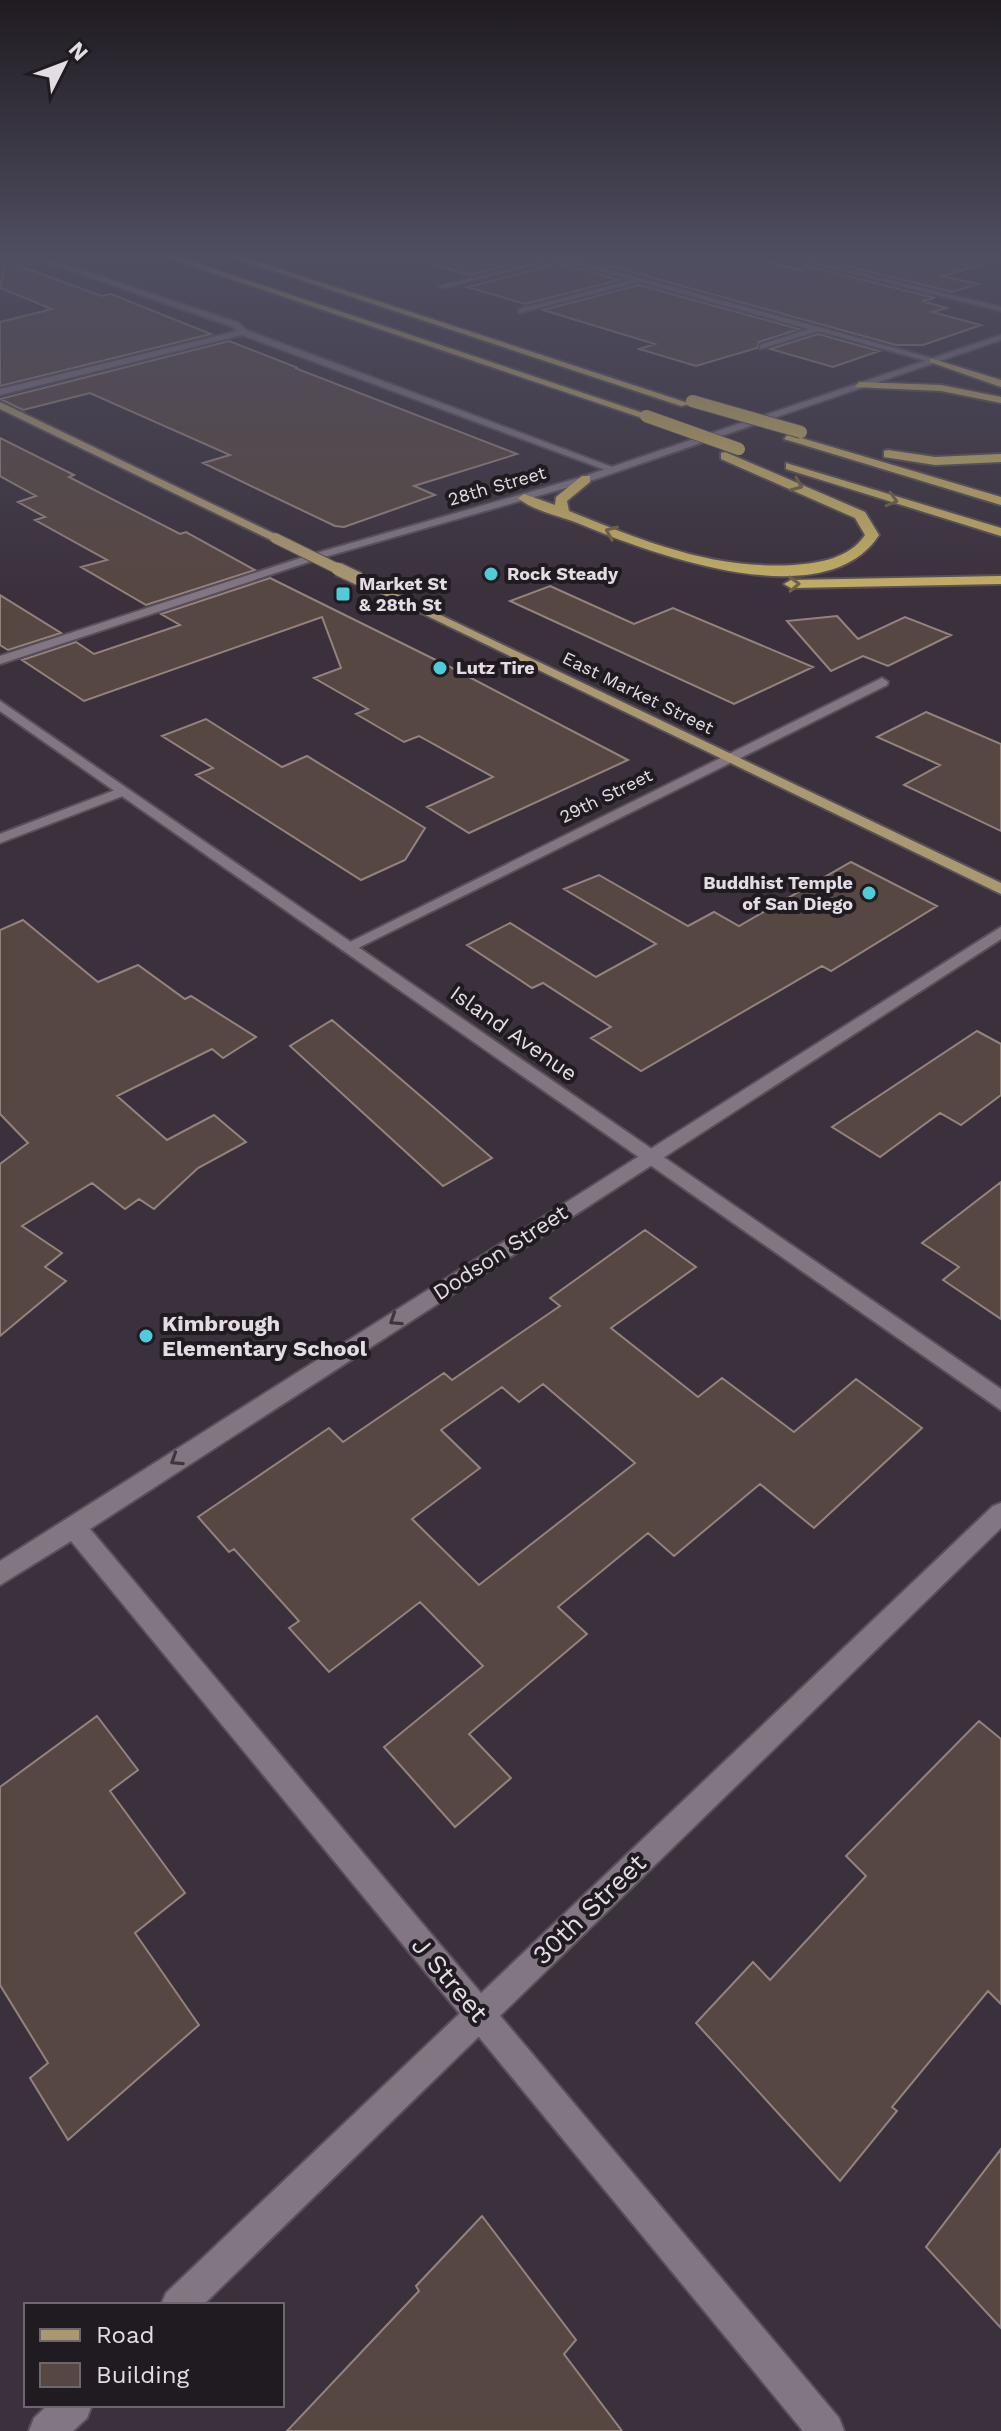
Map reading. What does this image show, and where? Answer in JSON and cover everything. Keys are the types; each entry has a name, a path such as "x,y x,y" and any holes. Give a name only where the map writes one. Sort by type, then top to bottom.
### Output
{"highway":[{"path":"495,366 615,407 860,515 872,535 866,546 822,566 785,571 710,567 655,551 524,498"},
{"path":"569,366 794,434 1001,501"},
{"path":"952,366 1001,384"},
{"path":"967,366 1001,376"},
{"path":"859,385 941,388 1001,400"},
{"path":"640,418 768,459"},
{"path":"794,434 899,457 935,461 1001,458"},
{"path":"783,464 1001,532"},
{"path":"563,512 560,500 586,479"},
{"path":"507,503 658,565 713,580 775,585 1001,580"}],"main road":[{"name":"East Market Street","path":"0,405 1001,889"}],"street":[{"path":"0,392 103,366"},
{"path":"336,366 615,470"},
{"name":"28th Street","path":"0,660 317,556 615,470 915,366"},
{"name":"29th Street","path":"348,947 882,682"},
{"name":"Island Avenue","path":"0,705 1001,1401"},
{"path":"0,839 123,791"},
{"name":"Dodson Street","path":"0,1574 1001,932"},
{"name":"30th Street","path":"180,2303 1001,1513"},
{"name":"J Street","path":"74,1527 826,2431"},
{"path":"47,2431 72,2407"}],"building":[{"path":"0,366 79,366 0,386"},
{"path":"129,366 294,366 517,454 414,486 435,495 344,527 335,526 203,463 230,455 90,393 23,410 0,399"},
{"path":"0,438 74,475 69,477 180,534 186,532 255,570 146,605 81,567 107,560 35,520 45,517 18,502 36,496 0,476"},
{"path":"270,578 628,760 469,833 427,807 493,777 419,736 404,742 356,714 368,709 314,678 341,668 322,617 84,701 22,660 76,642 94,654 180,625 161,614"},
{"path":"550,586 634,624 673,608 813,667 734,704 510,601"},
{"path":"0,595 61,633 8,650 0,645"},
{"path":"837,616 858,639 905,617 951,635 888,666 863,656 831,671 787,621"},
{"path":"926,712 1001,744 1001,831 904,785 940,765 877,737"},
{"path":"206,719 282,767 307,756 425,828 405,860 361,880 196,775 213,768 162,736"},
{"path":"851,862 937,906 831,971 822,966 641,1071 591,1038 611,1027 543,983 532,988 467,945 510,923 596,977 656,944 564,889 599,875 688,926 714,912 739,926"},
{"path":"23,920 98,982 138,965 185,999 191,996 256,1037 223,1058 212,1049 117,1096 167,1140 214,1115 246,1142 198,1168 154,1209 139,1199 125,1209 92,1183 22,1226 62,1253 45,1267 66,1281 0,1336 0,1164 28,1143 0,1114 0,930"},
{"path":"332,1020 492,1158 443,1186 290,1046"},
{"path":"977,1031 1001,1044 1001,1095 961,1125 940,1113 880,1157 832,1127"},
{"path":"1001,1182 1001,1319 943,1280 959,1267 922,1243"},
{"path":"645,1230 696,1267 611,1328 698,1397 722,1378 794,1432 856,1379 922,1428 814,1528 760,1484 674,1556 648,1533 558,1607 587,1634 469,1734 511,1778 455,1827 384,1747 483,1666 420,1602 329,1672 289,1628 299,1621 234,1549 229,1552 198,1517 329,1428 343,1442 444,1373 452,1380 560,1306 550,1298","holes":["543,1384 635,1463 479,1585 412,1519 480,1468 441,1430 502,1387 519,1402"]},
{"path":"97,1716 138,1770 110,1791 185,1893 135,1933 199,2025 68,2140 30,2078 48,2063 0,1985 0,1787"},
{"path":"979,1721 1001,1739 1001,2004 988,1991 892,2107 897,2111 840,2181 696,2023 753,1962 770,1980 866,1876 846,1856"},
{"path":"1001,2149 1001,2328 926,2247"},
{"path":"482,2216 576,2340 564,2354 622,2431 287,2431 419,2291 416,2286"}],"place":[{"name":"Rock Steady","path":"491,574"},
{"name":"Market St & 28th St","path":"343,594"},
{"name":"Lutz Tire","path":"440,668"},
{"name":"Buddhist Temple of San Diego","path":"869,893"},
{"name":"Kimbrough Elementary School","path":"146,1336"}]}
